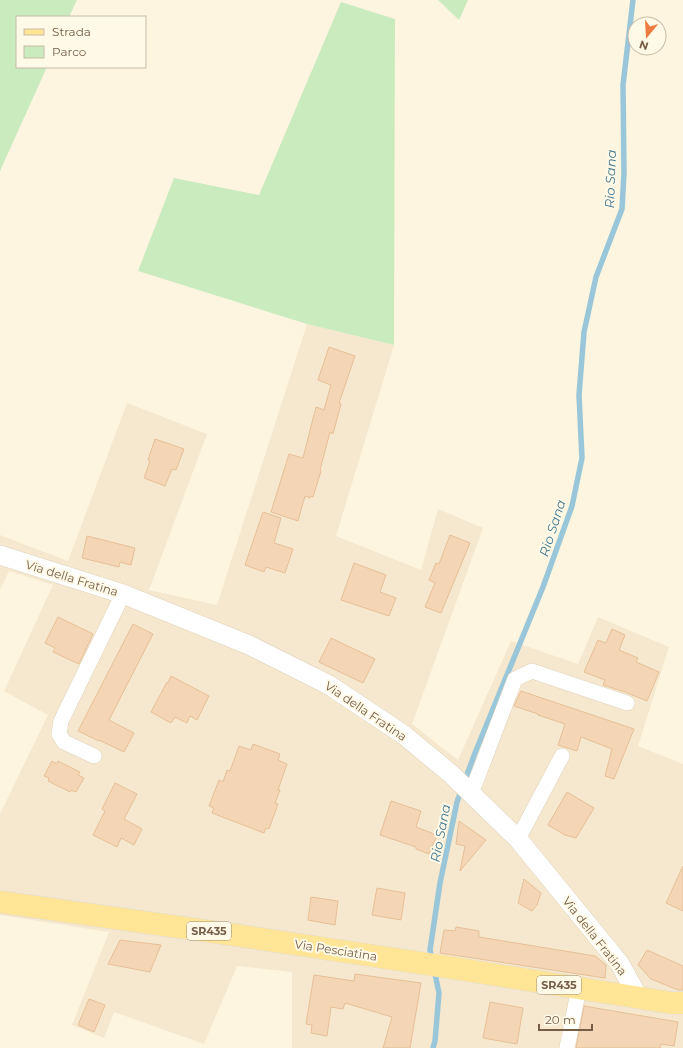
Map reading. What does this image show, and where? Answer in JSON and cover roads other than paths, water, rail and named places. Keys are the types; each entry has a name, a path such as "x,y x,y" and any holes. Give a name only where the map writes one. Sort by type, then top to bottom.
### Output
{"main road":[{"name":"Via Pesciatina","path":"0,902 418,962 679,1004"}],"street":[{"name":"Via della Fratina","path":"0,555 123,594 249,645 329,685 404,735 451,774 518,839 620,964 638,997"},
{"path":"94,756 64,742 58,734 61,721 123,594"},
{"path":"469,792 515,679 532,671 626,703"},
{"path":"518,839 562,756"},
{"path":"567,1048 579,988"}],"waterway":[{"name":"Rio Sana","path":"432,959 430,950 440,883 457,802 475,753 543,587 572,506 582,458 579,395 584,332 596,277 622,209 624,173 623,85 633,0"},
{"name":"Rio Sana","path":"433,1048 435,1041 439,993 434,969"}]}
